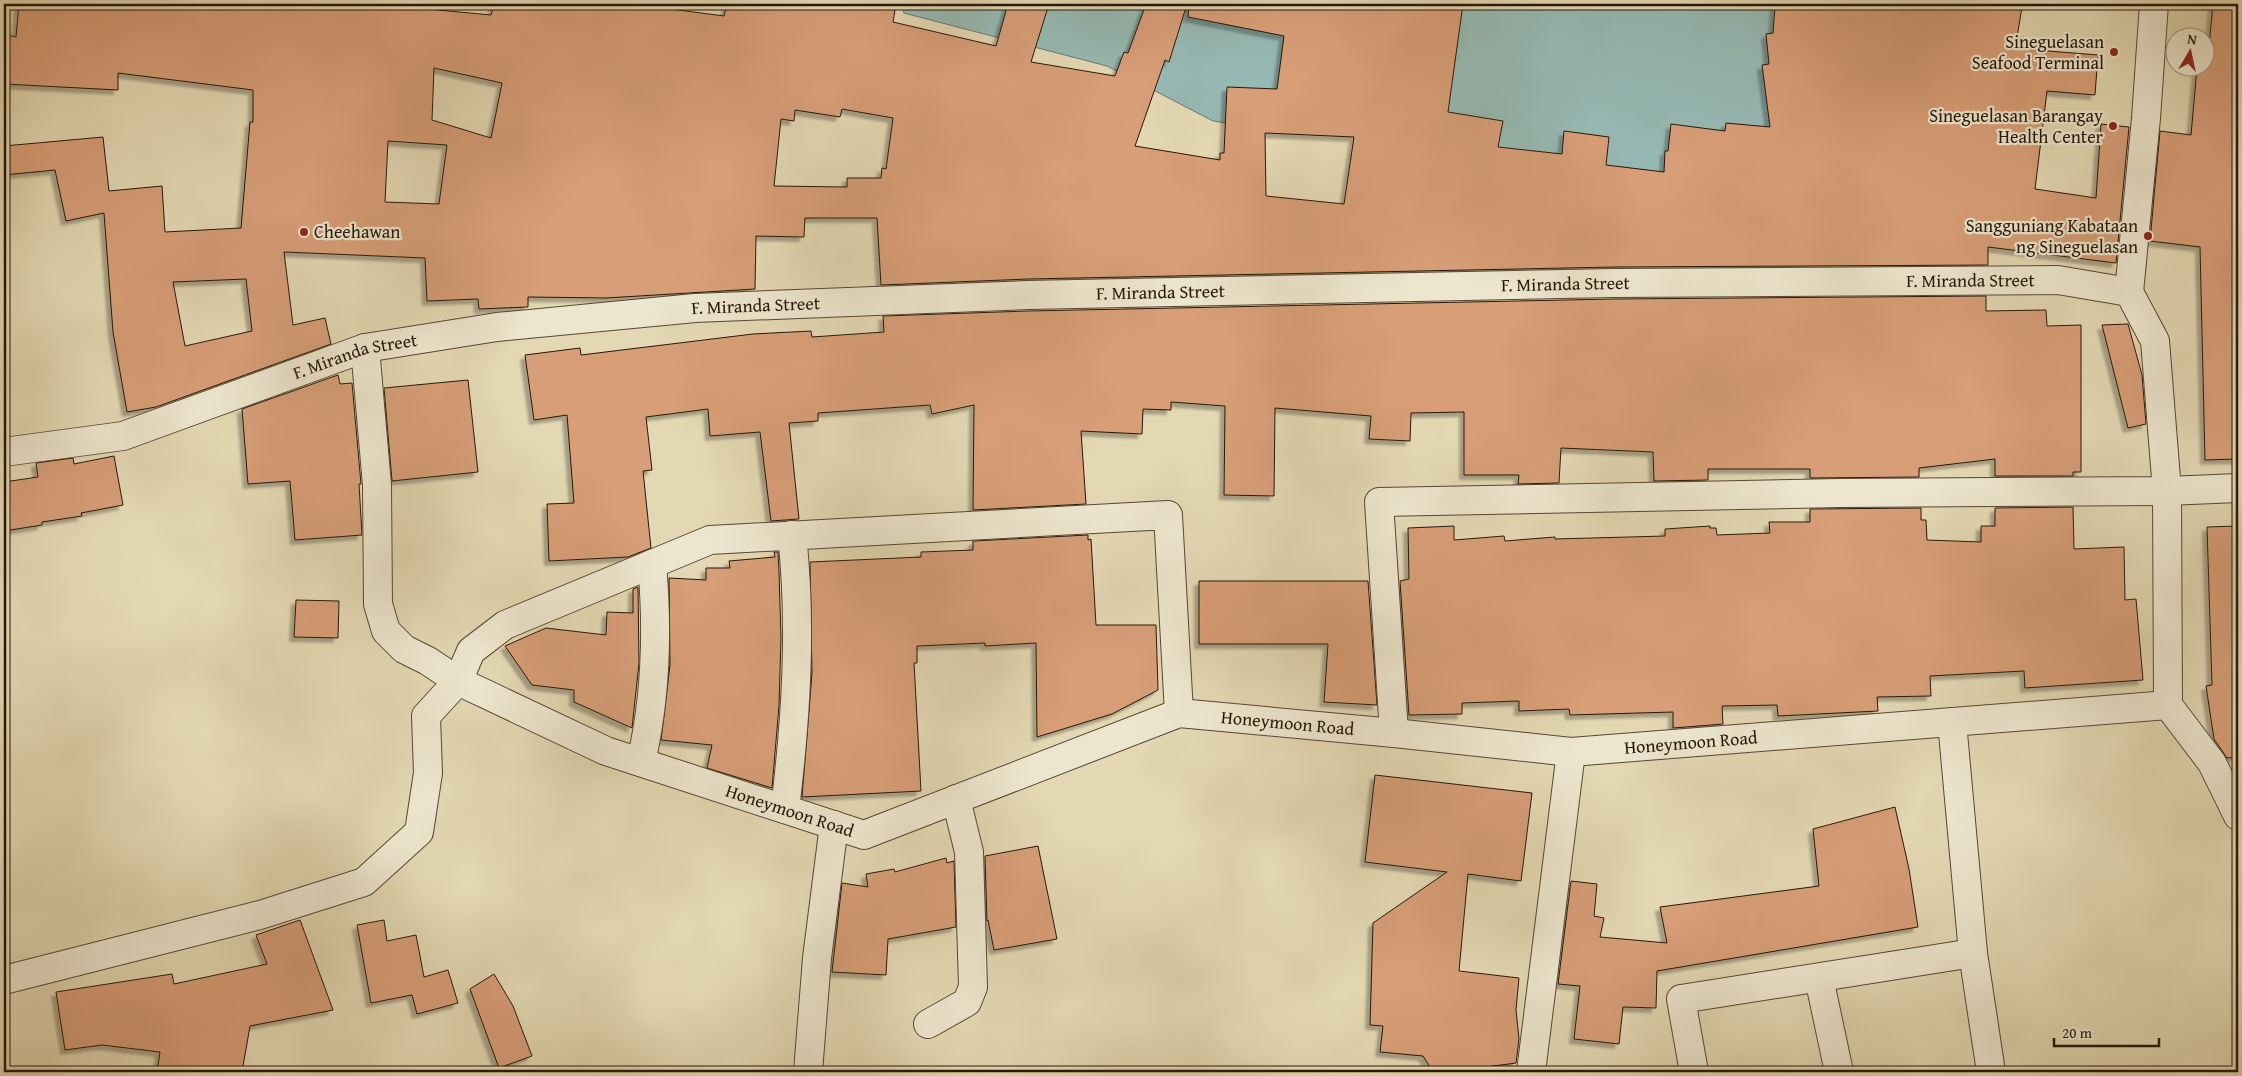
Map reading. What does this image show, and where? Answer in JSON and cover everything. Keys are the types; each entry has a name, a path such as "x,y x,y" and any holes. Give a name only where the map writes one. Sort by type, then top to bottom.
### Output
{"street":[{"path":"2154,4 2146,118 2129,292 2155,341 2167,491 2168,705 2212,763 2238,816"},
{"name":"F. Miranda Street","path":"4,452 123,436 365,348 497,327 695,308 1028,296 1614,283 2058,280 2129,292"},
{"name":"Honeymoon Road","path":"365,348 377,485 378,604 386,631 404,649 428,661 458,681 606,751 864,835 1179,713 1571,752 2168,705"},
{"path":"1394,733 1379,502 1822,494 2167,491 2238,488"},
{"path":"4,980 260,915 364,882 420,832 428,773 426,716 458,681 471,651 505,625 710,540 1168,515 1179,713"},
{"path":"785,809 795,700 797,601 792,535"},
{"path":"641,762 650,720 656,654 652,564"},
{"path":"1952,722 1973,953 1991,1072"},
{"path":"1531,1072 1571,752"},
{"path":"928,1024 967,1002 973,987 969,852 956,800"},
{"path":"808,1072 816,958 834,825"},
{"path":"1694,1072 1681,999 1973,953"},
{"path":"1819,978 1839,1072"}],"water":[{"path":"901,4 1314,4 1297,91 1273,130 1213,121 1107,66 904,13"},
{"path":"1438,4 1911,4 1743,184 1524,190 1433,115"}],"building":[{"path":"19,4 375,4 491,15 494,4 633,4 724,16 727,4 896,4 893,22 996,46 1008,4 1049,4 1031,62 1115,76 1124,52 1128,53 1146,4 1187,4 1169,62 1165,60 1135,146 1220,160 1220,153 1224,153 1227,87 1277,89 1284,36 1188,17 1189,4 1463,4 1448,112 1503,121 1498,147 1562,154 1564,131 1609,137 1606,165 1664,172 1665,151 1668,151 1671,124 1725,131 1726,123 1770,127 1762,65 1769,64 1766,34 1773,33 1775,6 1804,9 1804,4 2000,4 2022,7 2017,37 2025,38 2023,49 2098,55 2095,95 2047,91 2035,189 2096,198 2101,124 2129,127 2116,263 1988,247 1988,265 1614,267 1028,279 881,285 877,218 805,218 804,237 756,236 755,289 606,298 528,297 528,307 479,309 478,299 427,301 425,258 284,252 293,325 325,318 331,344 156,407 127,412 113,332 104,213 66,221 55,170 4,175 4,146 103,137 109,191 162,186 165,232 241,228 250,122 253,122 253,90 118,73 118,90 4,84 4,34 16,37","holes":["434,68 502,83 491,138 432,120","842,109 893,118 886,169 882,168 881,178 847,178 847,187 774,186 781,119 794,121 795,110 840,117","1265,133 1354,137 1344,204 1266,196","388,141 447,145 439,204 385,202","246,279 252,331 185,346 173,282"]},
{"path":"2213,4 2238,4 2238,459 2205,460 2200,247 2150,241 2160,131 2191,135 2196,78 2214,78 2214,28 2211,28"},
{"path":"1986,296 1986,311 2046,310 2047,326 2081,325 2081,472 2073,472 2073,476 1995,476 1995,459 1919,468 1919,477 1810,478 1810,469 1708,469 1708,480 1654,481 1653,452 1561,448 1559,483 1518,484 1519,475 1464,475 1464,412 1411,413 1410,441 1369,439 1371,416 1275,408 1274,496 1224,495 1225,406 1171,402 1171,410 1143,409 1142,434 1081,431 1086,504 973,510 974,405 932,414 930,405 818,413 818,421 789,423 799,519 771,521 760,432 710,436 708,409 646,417 652,470 643,471 651,548 628,557 549,561 547,504 574,503 567,415 534,420 525,355 580,348 581,355 753,334 811,331 812,337 884,332 883,316 1028,311 1614,299"},
{"path":"2128,324 2142,375 2146,424 2128,428 2102,325"},
{"path":"338,375 340,384 352,383 361,484 359,484 362,535 295,540 290,481 248,484 242,409"},
{"path":"468,380 478,472 392,481 384,388"},
{"path":"114,456 123,505 81,513 82,516 42,522 42,525 4,531 4,482 38,477 36,463 73,458 74,464"},
{"path":"2073,507 2074,549 2124,547 2125,600 2136,599 2143,680 2025,688 2024,671 1930,676 1931,696 1877,697 1878,711 1778,716 1777,705 1722,706 1723,724 1673,728 1673,712 1570,715 1569,709 1519,711 1519,701 1462,703 1462,714 1409,715 1400,581 1409,579 1408,528 1454,526 1454,540 1504,536 1505,541 1555,537 1555,539 1665,536 1665,529 1710,526 1710,528 1716,528 1717,535 1770,533 1769,522 1810,522 1810,509 1921,508 1921,520 1926,520 1927,540 1981,542 1981,526 1995,526 1995,508"},
{"path":"2238,526 2238,757 2227,758 2214,739 2206,686 2212,685 2207,527"},
{"path":"1088,535 1088,540 1091,539 1096,625 1156,625 1158,690 1112,714 1037,737 1036,643 985,646 985,643 917,646 917,663 914,663 921,791 802,797 812,673 810,562 921,557 921,552 973,550 973,541"},
{"path":"774,552 778,552 781,638 779,706 772,788 707,768 712,745 661,740 670,665 669,578 706,580 706,568 730,568 729,561 775,557"},
{"path":"1199,581 1368,581 1377,705 1324,702 1328,644 1199,644"},
{"path":"638,587 639,663 632,728 574,702 574,690 532,685 505,646 546,628 606,635 607,612 633,613 633,589"},
{"path":"296,600 339,601 338,638 294,637"},
{"path":"1375,775 1532,793 1521,881 1468,874 1459,971 1519,978 1516,1010 1519,1039 1516,1063 1448,1072 1433,1072 1423,1056 1380,1052 1383,1026 1370,1025 1373,923 1447,872 1365,862"},
{"path":"1895,807 1909,869 1918,927 1657,971 1656,1008 1623,1007 1619,1044 1574,1039 1580,986 1558,984 1571,881 1597,884 1594,916 1604,918 1600,937 1667,943 1660,907 1819,886 1813,829"},
{"path":"1038,846 1057,939 994,950 987,921 985,856"},
{"path":"946,858 947,863 954,861 956,927 888,939 886,975 832,972 842,883 868,887 866,874 894,869 895,872"},
{"path":"300,920 333,1010 250,1026 242,1072 157,1072 160,1052 102,1045 65,1050 56,992 172,974 174,984 267,964 256,935"},
{"path":"384,920 387,941 416,935 424,977 448,970 458,1003 417,1014 412,995 371,1003 357,925"},
{"path":"494,974 513,1006 532,1056 499,1068 470,989"}],"place":[{"name":"Sineguelasan Seafood Terminal","path":"2114,52"},
{"name":"Sineguelasan Barangay Health Center","path":"2113,126"},
{"name":"Cheehawan","path":"304,232"},
{"name":"Sangguniang Kabataan ng Sineguelasan","path":"2148,236"}]}
